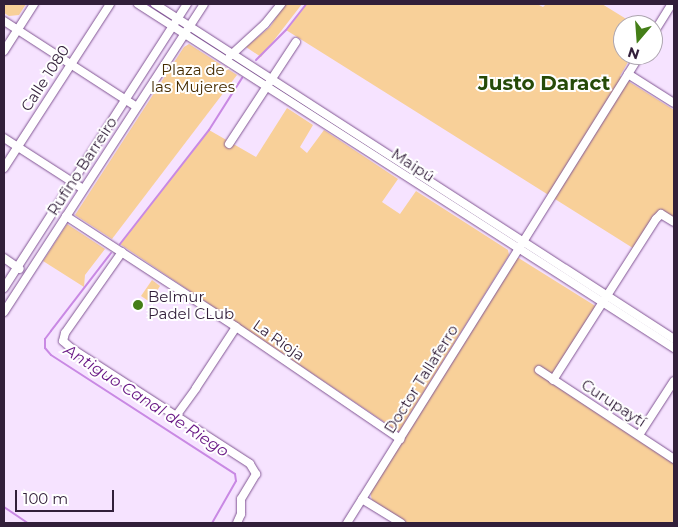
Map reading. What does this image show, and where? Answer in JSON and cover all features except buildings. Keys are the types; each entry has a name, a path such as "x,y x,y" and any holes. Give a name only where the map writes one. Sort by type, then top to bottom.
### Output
{"street":[{"path":"4,51 34,4"},
{"name":"Calle 1080","path":"4,168 110,4"},
{"name":"Maipú","path":"138,4 518,249 674,338"},
{"name":"Maipú","path":"155,4 522,241 674,348"},
{"path":"178,18 187,4"},
{"path":"189,26 204,4"},
{"path":"225,61 265,24 280,4"},
{"path":"663,18 672,4"},
{"name":"Rufino Barreiro","path":"4,288 178,18"},
{"path":"4,21 137,107"},
{"name":"Rufino Barreiro","path":"4,312 189,26"},
{"path":"229,144 296,42"},
{"path":"522,241 634,65"},
{"path":"628,74 674,103"},
{"path":"348,140 354,132"},
{"path":"4,138 83,189"},
{"path":"432,194 438,186"},
{"path":"553,380 661,214 674,222"},
{"name":"La Rioja","path":"66,216 236,326 400,439"},
{"name":"Doctor Tallaferro","path":"347,523 522,241"},
{"path":"122,252 65,333 63,340 65,344 250,464 256,474 241,500 241,514 237,523"},
{"path":"4,258 28,274"},
{"path":"176,416 236,326"},
{"name":"Curupaytí","path":"538,370 674,459"},
{"path":"639,435 674,381"},
{"path":"362,499 400,523"}],"green space":[{"path":"4,4 26,4 19,15 9,16 4,13"},
{"path":"285,4 302,4 261,57 246,47 270,27"},
{"path":"306,4 537,4 543,7 546,4 602,4 620,15 613,15 613,65 626,65 620,76 674,110 674,222 660,214 636,250 286,30"},
{"name":"Plaza de las Mujeres","path":"189,44 237,75 112,239 75,215 184,47"},
{"path":"287,108 313,125 300,147 307,153 324,130 398,179 382,202 400,214 416,191 508,250 509,255 399,432 120,244 209,130 256,157"},
{"path":"67,224 105,249 85,275 84,287 43,261"},
{"path":"517,257 597,307 550,382 674,464 674,523 408,523 372,500 370,492"},
{"path":"152,280 160,286 150,302 141,296"}],"waterway":[{"path":"147,4 165,15"},
{"name":"Antiguo Canal de Riego","path":"256,60 286,30 306,4"},
{"path":"196,35 224,54"},
{"name":"Antiguo Canal de Riego","path":"120,244 209,130 242,78"},
{"name":"Antiguo Canal de Riego","path":"111,253 45,339 45,348 51,355 235,474 236,481 212,523"},
{"path":"4,507 28,523"}],"place":[{"name":"Belmur Padel CLub","path":"138,305"}],"district":[{"name":"Justo Daract","path":"544,83"}]}
